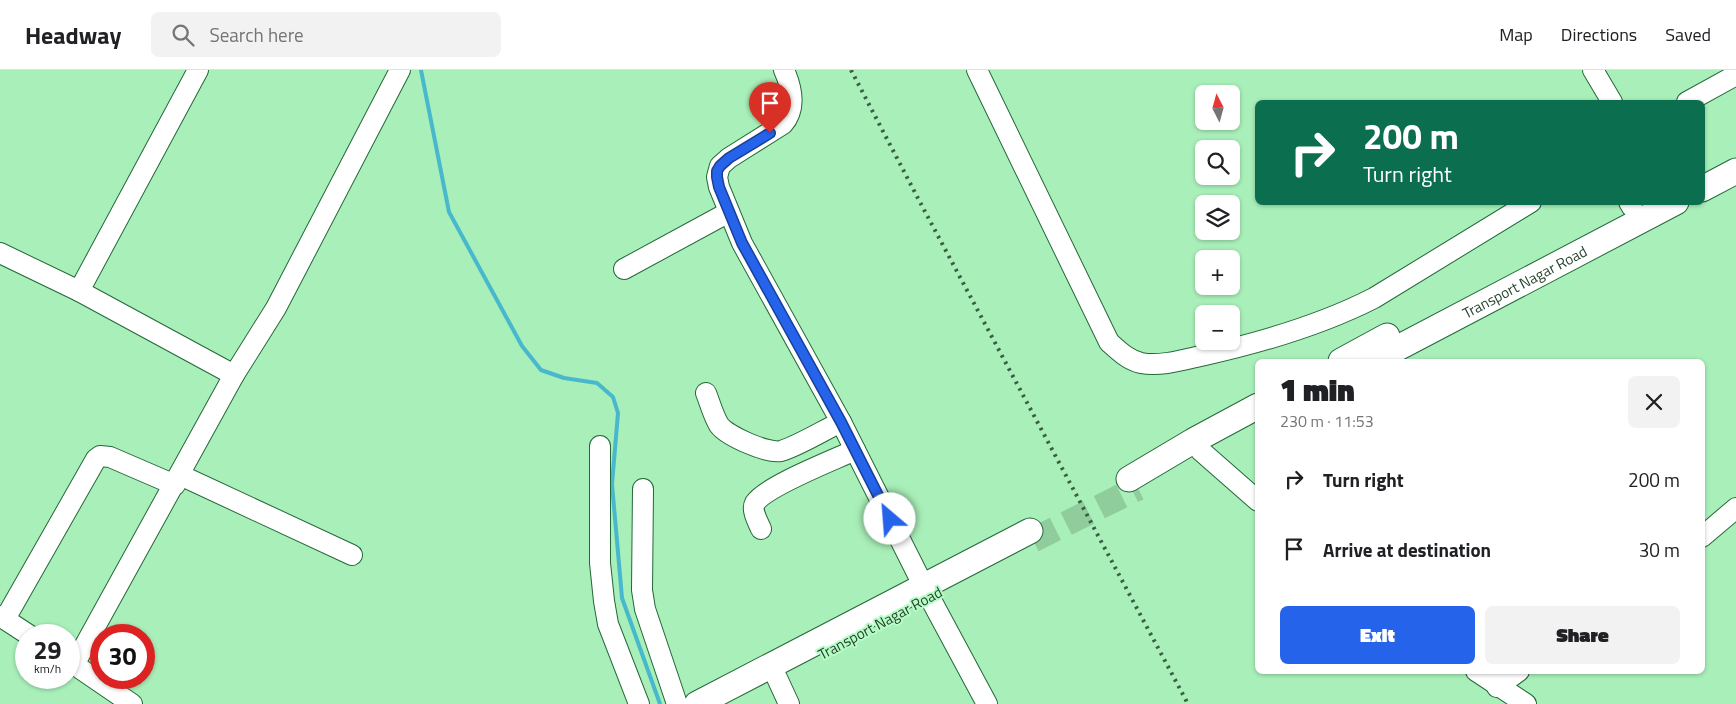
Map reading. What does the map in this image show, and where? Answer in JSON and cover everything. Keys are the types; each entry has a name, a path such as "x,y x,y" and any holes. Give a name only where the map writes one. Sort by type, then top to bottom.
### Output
{"main road":[{"path":"1705,168 1736,153"},
{"path":"1705,187 1736,171"},
{"name":"Transport Nagar Road","path":"1345,359 1632,205"},
{"name":"Transport Nagar Road","path":"1377,359 1670,205"},
{"path":"1134,484 1255,408"},
{"path":"1197,446 1255,423"},
{"name":"Transport Nagar Road","path":"726,704 777,678 927,592 1032,535"},
{"path":"697,704 927,592"}],"street":[{"path":"79,291 198,70"},
{"path":"80,647 177,480 234,375 276,308 400,70"},
{"path":"784,70 792,96 788,119 729,158 717,171 719,187 742,243 841,422 927,592 987,704"},
{"path":"976,70 1110,342 1124,356 1141,363 1172,362 1246,346 1306,327 1353,309 1431,264 1526,205"},
{"path":"1594,70 1611,100"},
{"path":"1691,100 1736,75"},
{"path":"624,269 729,212"},
{"path":"0,253 79,291 234,375"},
{"path":"706,393 714,414 725,432 771,451 783,450 841,422"},
{"path":"600,446 600,563 604,601 608,624 639,704"},
{"path":"1197,446 1255,498"},
{"path":"761,529 754,509 755,504 763,496 778,486 855,450"},
{"path":"15,626 3,618 96,459 105,455 177,480 352,555"},
{"path":"643,489 642,590 645,609 677,704"},
{"path":"1705,534 1736,508"},
{"path":"80,669 132,704"},
{"path":"1480,674 1497,687 1526,704"},
{"path":"1497,687 1515,674"},
{"path":"777,678 790,704"}],"waterway":[{"path":"421,70 449,212 522,346 541,370 564,378 597,383 613,397 618,413 612,484 622,598 660,704"}],"tunnel":[{"path":"1033,540 1138,488"}],"railway":[{"path":"851,70 1188,704"}],"route":[{"path":"770,133 729,158 720,166 717,171 719,187 742,243 841,422 890,519"}]}
